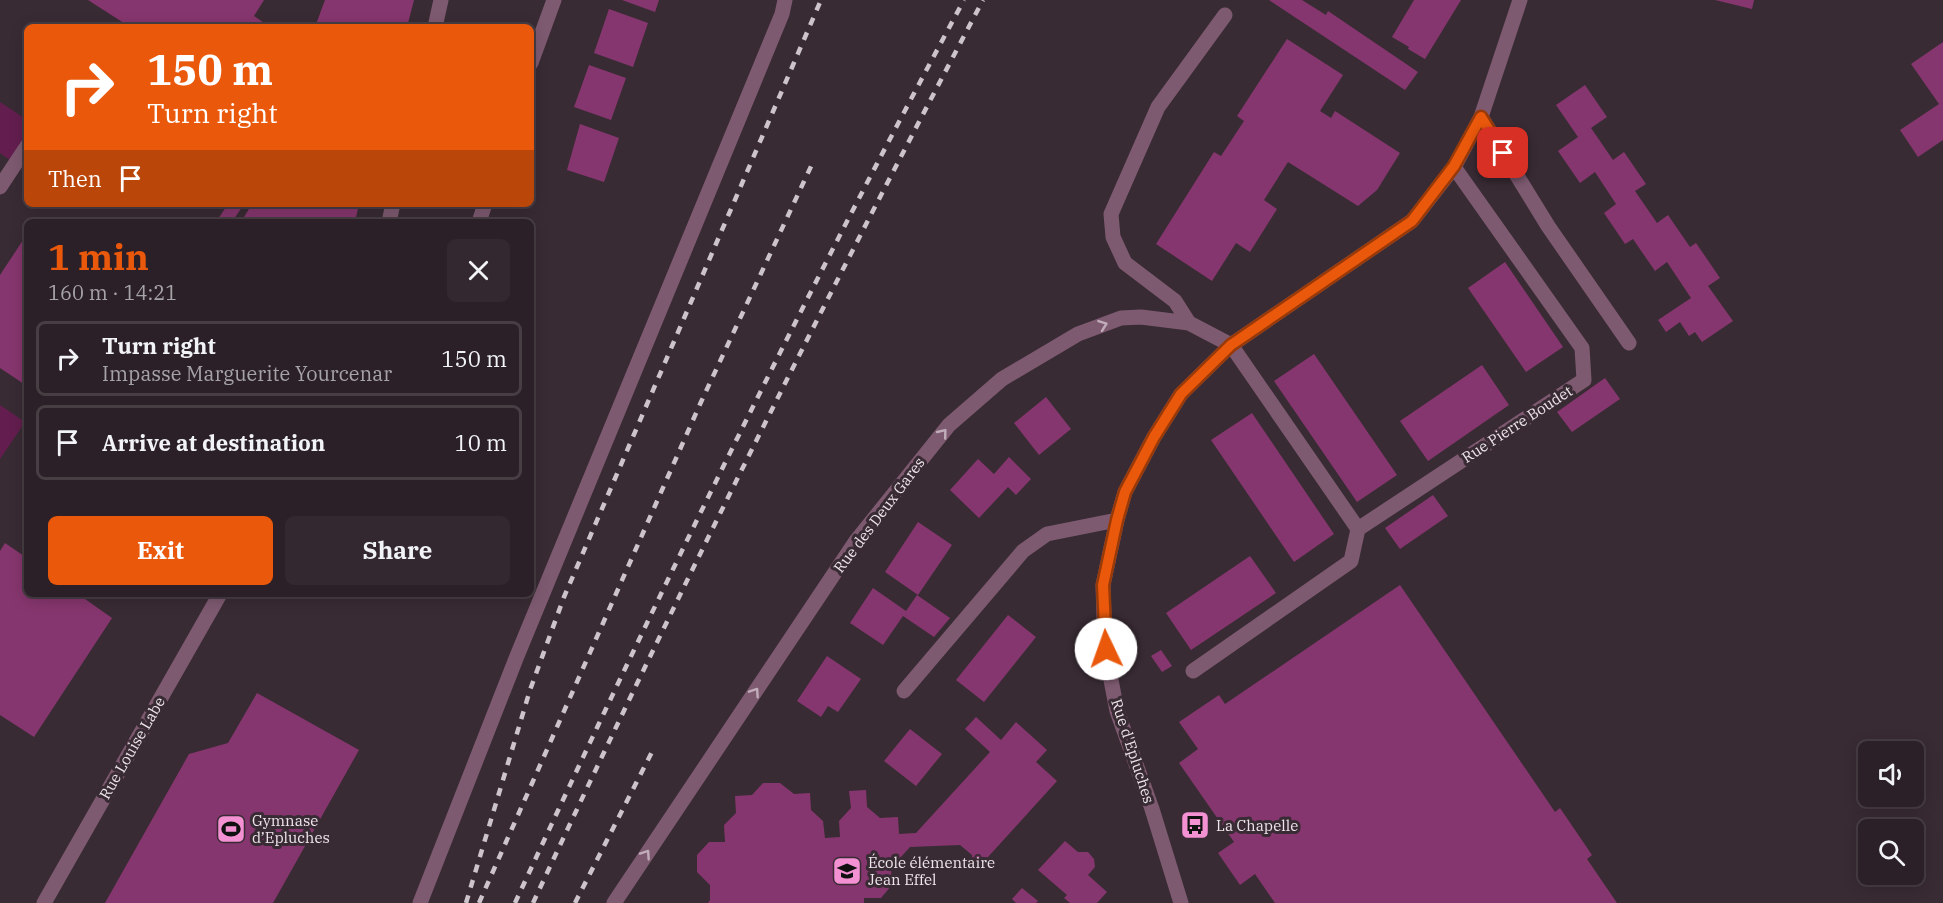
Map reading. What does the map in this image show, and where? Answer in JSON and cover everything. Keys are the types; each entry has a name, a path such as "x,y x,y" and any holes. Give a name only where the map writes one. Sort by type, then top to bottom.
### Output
{"street":[{"path":"436,24 441,0"},
{"path":"534,55 554,0"},
{"path":"420,903 517,656 782,14 785,0"},
{"name":"Rue d'Epluches","path":"1181,903 1152,809 1117,711 1106,649 1103,585 1125,492 1154,437 1181,394 1231,345 1412,221 1454,166 1481,117 1520,0"},
{"path":"1190,323 1176,301 1125,263 1113,237 1111,214 1158,107 1225,15"},
{"path":"1481,117 1548,226 1629,343"},
{"path":"0,187 24,151"},
{"name":"Rue Pierre Boudet","path":"1358,529 1584,380 1582,348 1454,166"},
{"name":"Rue des Deux Gares","path":"614,903 856,541 949,425 1002,379 1078,334 1121,318 1142,317 1190,323 1231,345"},
{"path":"1193,671 1351,561 1358,529 1231,345"},
{"path":"904,691 1023,551 1047,534 1117,520"},
{"name":"Rue Louise Labe","path":"44,903 218,597"}],"shaded area":[{"path":"0,102 24,118 24,146 13,162 0,153"},
{"path":"0,405 24,423 0,459"}],"building":[{"path":"88,0 264,0 254,16 266,24 125,24"},
{"path":"325,0 414,0 408,24 316,24"},
{"path":"622,0 659,0 655,12"},
{"path":"1269,0 1302,0 1326,15 1328,11 1418,72 1405,90"},
{"path":"1414,0 1461,0 1425,59 1392,37"},
{"path":"1715,0 1754,0 1752,9"},
{"path":"609,9 648,23 633,67 594,53"},
{"path":"1287,39 1343,75 1320,111 1331,118 1335,111 1400,153 1377,190 1358,206 1288,162 1264,200 1277,209 1250,252 1236,243 1212,281 1156,244 1214,152 1221,156 1244,121 1237,116"},
{"path":"1943,42 1943,140 1918,157 1900,130 1939,104 1911,64"},
{"path":"589,65 626,78 611,120 574,107"},
{"path":"1585,85 1607,117 1591,128 1613,160 1624,152 1646,184 1635,191 1657,223 1668,215 1690,247 1696,243 1720,278 1708,286 1733,321 1702,342 1695,332 1689,336 1680,322 1666,332 1658,320 1691,298 1667,262 1655,271 1633,239 1625,244 1604,213 1616,204 1595,172 1580,183 1558,151 1578,137 1556,105"},
{"path":"580,124 619,138 604,182 567,170"},
{"path":"226,207 242,207 234,219 218,219"},
{"path":"250,207 358,207 356,219 244,219"},
{"path":"24,239 24,384 0,368 0,275"},
{"path":"1505,262 1563,347 1526,372 1468,288"},
{"path":"1314,354 1397,475 1357,502 1274,381"},
{"path":"1482,365 1509,405 1428,461 1400,421"},
{"path":"1605,378 1620,399 1572,432 1557,412"},
{"path":"1046,397 1071,429 1039,455 1014,423"},
{"path":"1252,413 1334,534 1294,562 1211,440"},
{"path":"1009,457 1031,479 1016,495 1008,487 979,518 950,490 978,459 994,474"},
{"path":"1433,495 1448,516 1400,549 1385,528"},
{"path":"918,522 952,545 918,595 885,572"},
{"path":"5,543 24,556 24,597 82,597 112,618 34,737 0,715 0,551"},
{"path":"1250,556 1276,593 1191,650 1166,613"},
{"path":"1400,585 1555,812 1560,808 1592,855 1587,859 1617,903 1275,903 1255,874 1240,885 1218,853 1234,842 1179,763 1198,749 1179,722 1219,695 1225,704"},
{"path":"873,588 906,611 917,595 950,618 934,637 903,616 883,645 850,623"},
{"path":"1008,615 1036,637 984,702 956,680"},
{"path":"1161,650 1172,666 1162,672 1151,656"},
{"path":"827,656 861,679 838,712 828,706 821,717 797,701"},
{"name":"Gymnase d’Epluches","path":"257,693 359,750 273,903 105,903 189,754 228,743"},
{"path":"976,717 1001,740 1016,722 1047,750 1036,762 1057,781 978,868 972,863 972,855 960,845 910,847 891,868 892,885 881,898 864,898 864,903 708,903 710,885 697,872 697,855 709,842 725,842 724,825 736,813 735,796 752,795 763,783 780,783 794,794 810,793 811,810 823,821 825,838 840,837 839,821 851,808 849,791 866,790 867,807 880,818 898,817 899,834 916,833 990,752 965,729"},
{"path":"910,729 942,754 916,786 884,761"},
{"path":"1065,841 1078,852 1088,852 1094,859 1095,867 1088,875 1107,892 1097,903 1070,903 1064,898 1067,895 1038,870"},
{"path":"1022,888 1038,901 1036,903 1016,903 1012,899"}],"railway":[{"path":"466,903 530,690 564,597 821,0"},
{"path":"515,903 732,448 846,223 964,0"},
{"path":"533,903 752,448 983,0"},
{"path":"479,903 701,402 814,160"},
{"path":"575,903 654,748"}],"place":[{"name":"La Chapelle","path":"1195,825"},
{"name":"Gymnase d’Epluches","path":"231,829"},
{"name":"École élémentaire Jean Effel","path":"847,871"}],"route":[{"path":"1106,649 1103,585 1125,492 1154,437 1181,394 1231,345 1412,221 1454,166 1481,117 1503,153"}]}
